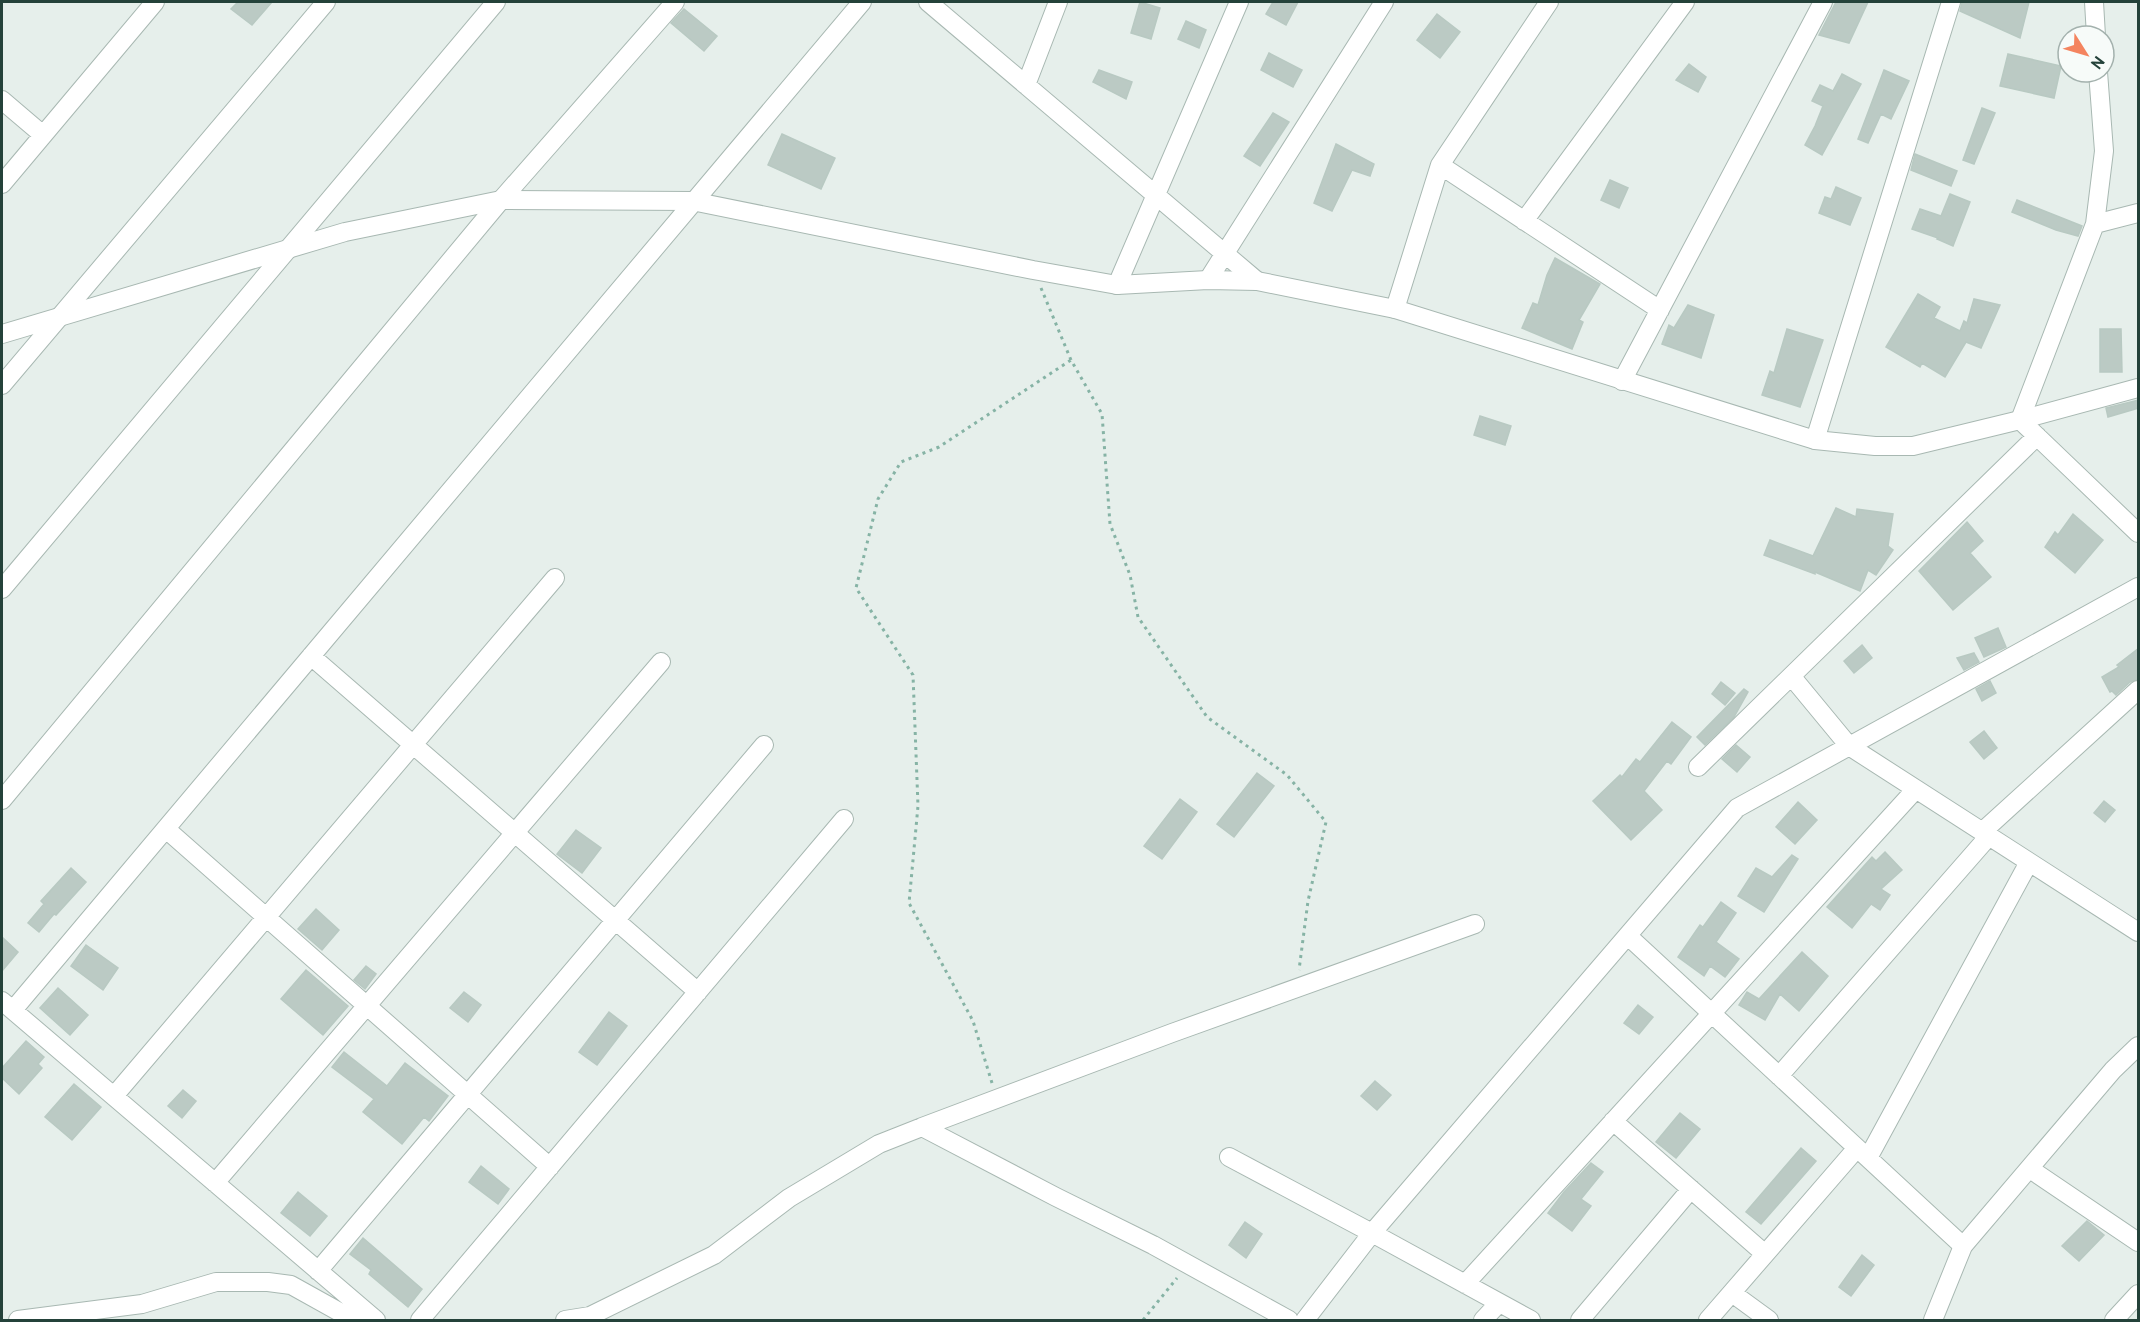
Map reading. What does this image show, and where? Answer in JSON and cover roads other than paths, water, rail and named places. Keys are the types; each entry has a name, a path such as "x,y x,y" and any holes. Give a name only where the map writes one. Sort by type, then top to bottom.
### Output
{"street":[{"path":"2,184 155,2"},
{"path":"2,385 326,2"},
{"path":"2,589 496,2"},
{"path":"2,800 501,200 675,2"},
{"path":"376,1320 7,1005 166,829 861,2"},
{"path":"928,2 1257,281"},
{"path":"1026,85 1058,2"},
{"path":"1117,285 1239,2"},
{"path":"1208,280 1384,2"},
{"path":"1395,309 1440,165 1549,2"},
{"path":"1524,220 1685,2"},
{"path":"1622,381 1823,2"},
{"path":"1815,440 1951,2"},
{"path":"2094,2 2095,24"},
{"path":"2020,420 2095,224 2104,151 2099,84"},
{"path":"2,100 43,135"},
{"path":"1440,165 1660,310"},
{"path":"2,334 345,232 501,200 692,201 1117,285 1208,280 1257,281 1395,309 1815,440 1875,446 1913,446 2139,388"},
{"path":"2095,224 2139,213"},
{"path":"2020,420 2139,533"},
{"path":"1698,767 2037,436"},
{"path":"114,1096 555,578"},
{"path":"1305,1320 1372,1233 1737,808 2139,587"},
{"path":"311,656 698,992"},
{"path":"215,1183 661,662"},
{"path":"1792,677 1850,746 2139,932"},
{"path":"1779,1076 1986,834 2139,690"},
{"path":"318,1271 764,746"},
{"path":"1465,1284 1916,789"},
{"path":"420,1320 844,819"},
{"path":"166,829 550,1167"},
{"path":"1708,1320 1765,1254 1863,1153 2029,862"},
{"path":"565,1320 590,1316 714,1256 789,1198 879,1144 1475,924"},
{"path":"1628,936 1963,1246"},
{"path":"1933,1320 1963,1246 2113,1071 2139,1046"},
{"path":"1613,1120 1765,1254"},
{"path":"922,1127 1188,1264 1289,1320"},
{"path":"1229,1157 1531,1320"},
{"path":"2030,1169 2139,1242"},
{"path":"1580,1320 1691,1189"},
{"path":"18,1320 142,1304 216,1282 268,1282 291,1285 354,1320"},
{"path":"1732,1293 1769,1320"},
{"path":"2114,1320 2139,1294"},
{"path":"1483,1320 1499,1303"}]}
